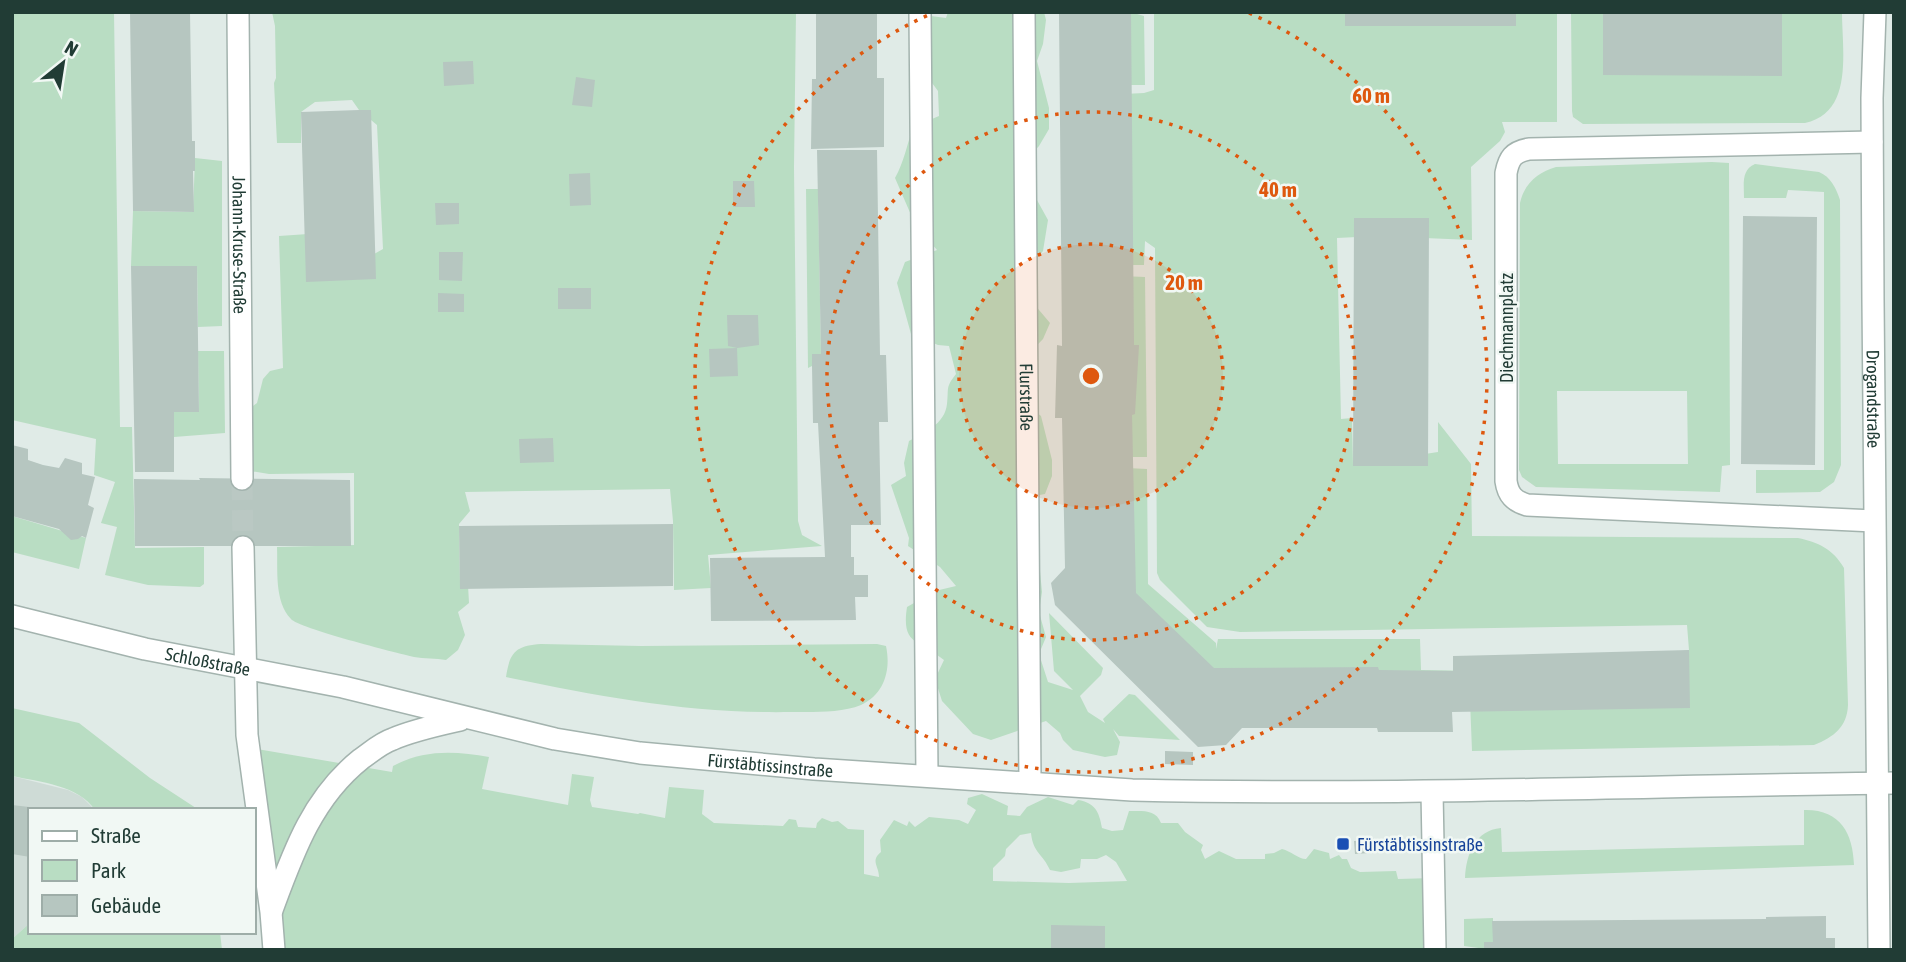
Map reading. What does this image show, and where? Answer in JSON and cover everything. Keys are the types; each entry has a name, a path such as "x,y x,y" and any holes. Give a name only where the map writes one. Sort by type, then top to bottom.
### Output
{"street":[{"name":"Johann-Kruse-Straße","path":"238,12 242,479"},
{"path":"920,12 927,775"},
{"name":"Flurstraße","path":"1024,12 1030,783"},
{"name":"Drogandstraße","path":"1875,12 1872,142 1884,492 1874,521 1886,784 1879,950"},
{"name":"Diechmannplatz","path":"1872,142 1529,149 1514,153 1508,161 1506,173 1506,481 1512,497 1527,505 1874,521"},
{"path":"243,547 244,667"},
{"name":"Schloßstraße","path":"12,616 145,649 244,667 250,765 274,950"},
{"name":"Fürstäbtissinstraße","path":"244,667 343,687 555,740 640,753 737,763 1179,791 1432,792 1886,784"},
{"name":"Schloßstraße","path":"271,912 292,855 309,819 346,771 390,739 466,719"},
{"path":"1432,792 1435,950"}],"shaded area":[{"path":"12,776 68,790 82,797 93,808 28,808 28,925 12,939"}],"green space":[{"path":"12,12 114,12 120,427 132,427 135,548 204,547 204,584 200,587 148,585 105,575 117,527 101,523 115,482 94,475 96,439 12,420"},
{"path":"272,12 796,12 794,167 798,521 802,535 822,546 708,555 711,588 674,590 670,489 465,492 470,511 459,524 460,582 468,585 469,603 458,612 465,635 458,650 446,660 414,657 369,646 291,619 279,594 277,547 354,545 354,473 269,474 244,470 242,414 257,403 263,379 270,371 283,368 279,236 308,234 367,258 383,249 377,125 359,110 352,100 315,102 301,112 301,143 277,143 275,26"},
{"path":"948,12 1044,12 1046,20 1043,44 1037,61 1049,108 1049,129 1039,146 1016,172 1027,182 1048,220 1043,251 1017,282 1016,296 1034,304 1050,323 1043,339 1018,365 1017,396 1041,416 1052,460 1052,476 1045,494 1018,499 1017,527 1039,561 1042,592 1039,612 1046,637 1039,654 1048,682 1073,690 1054,671 1049,613 1103,668 1101,675 1080,696 1088,712 1105,723 1103,719 1129,694 1135,695 1180,740 1119,736 1113,729 1120,742 1117,755 1105,757 1073,750 1046,721 991,740 973,734 942,701 935,679 944,660 914,640 907,629 907,607 935,591 956,586 940,567 908,546 909,538 891,485 906,476 904,463 909,441 933,427 942,417 947,404 949,385 956,374 949,346 938,345 911,334 897,283 905,262 937,250 915,224 895,178 913,127 939,116 938,91 915,60 916,14 946,18"},
{"path":"1062,12 1130,12 1144,16 1145,85 1123,85 1124,94 1154,90 1154,12 1557,12 1557,122 1502,122 1505,132 1500,141 1471,167 1472,240 1377,236 1337,238 1341,419 1352,418 1353,465 1438,452 1438,422 1471,464 1472,536 1798,538 1818,544 1830,551 1844,568 1847,713 1838,730 1814,745 1472,751 1470,700 1543,692 1350,692 1199,676 1125,618 1089,553","holes":["1145,241 1155,248 1157,573 1160,580 1207,627 1240,632 1687,625 1689,650 1538,672 1421,670 1420,639 1218,639 1216,649 1216,643 1148,584 1147,469 1127,468 1126,457 1147,457 1145,277 1122,276 1123,265 1144,265"]},
{"path":"1571,12 1842,12 1843,61 1838,94 1821,117 1805,123 1583,124 1573,117 1572,111"},
{"path":"195,158 222,161 222,326 198,327 197,266 131,266 133,211 193,212"},
{"path":"1729,163 1730,465 1722,466 1720,492 1536,487 1522,477 1519,470 1520,203 1533,180 1556,167","holes":["1557,391 1687,391 1688,464 1558,464"]},
{"path":"1755,164 1819,172 1832,183 1840,200 1841,465 1834,482 1820,492 1756,493 1756,470 1824,470 1824,192 1788,190 1786,198 1744,198 1745,174"},
{"path":"806,189 818,189 821,354 812,354 812,366 808,368"},
{"path":"198,351 224,351 225,433 174,437 174,412 199,412"},
{"path":"12,516 86,538 79,569 12,552"},
{"path":"541,644 877,644 886,646 888,663 881,688 869,700 853,708 818,712 755,712 683,707 506,677 512,656 520,648"},
{"path":"12,708 79,723 150,778 196,808 93,808 69,790 12,776"},
{"path":"251,748 392,772 393,766 405,760 428,754 464,753 489,757 482,789 568,805 572,774 594,777 590,800 592,807 665,818 669,787 704,790 702,814 714,823 783,826 789,819 796,820 798,827 816,828 822,818 838,821 848,829 864,830 864,874 879,877 876,858 881,852 880,840 894,820 907,826 909,821 915,827 929,817 959,820 968,824 976,810 967,804 968,798 982,794 1008,806 1007,815 1020,816 1027,807 1048,797 1073,805 1078,800 1084,801 1095,809 1102,828 1112,831 1123,830 1129,811 1148,812 1156,815 1161,823 1178,823 1185,832 1203,845 1201,850 1205,859 1219,851 1236,859 1265,859 1265,854 1282,849 1306,859 1314,849 1329,853 1330,859 1339,855 1342,859 1347,859 1351,868 1360,872 1396,871 1398,879 1433,878 1435,950 279,950","holes":["1031,833 1032,840 1050,870 1061,872 1080,868 1081,859 1097,859 1106,855 1116,862 1127,881 993,881 993,868 1005,856 1006,849 1020,835"]},
{"path":"1804,810 1827,814 1842,825 1851,843 1854,865 1465,878 1467,861 1478,839 1485,833 1501,828 1502,852 1804,845"},
{"path":"1493,918 1493,950 1464,946 1464,919"},
{"path":"28,925 28,934 220,934 222,950 12,950 12,939"}],"building":[{"path":"130,12 190,12 192,141 195,141 194,212 133,211"},
{"path":"816,12 877,12 877,78 884,78 884,147 811,149 812,79 816,79"},
{"path":"1059,12 1131,12 1134,345 1139,345 1135,414 1132,415 1136,593 1214,668 1378,667 1379,670 1453,671 1453,656 1689,650 1690,708 1452,712 1453,732 1378,732 1377,728 1242,728 1226,745 1198,747 1055,605 1051,583 1065,568 1062,418 1055,418 1057,345 1062,346"},
{"path":"1345,12 1516,12 1516,26 1345,26"},
{"path":"1603,12 1782,12 1782,76 1603,75"},
{"path":"473,61 474,84 444,86 443,62"},
{"path":"576,77 595,80 592,107 572,105"},
{"path":"371,110 376,279 306,282 301,112"},
{"path":"817,150 877,150 880,355 886,355 888,422 879,422 881,525 851,525 854,575 868,575 868,597 855,597 856,620 711,621 710,558 825,557 818,423 813,423 812,354 821,354"},
{"path":"590,173 591,205 570,206 569,174"},
{"path":"733,181 754,181 755,207 733,207"},
{"path":"435,203 459,203 459,224 436,225"},
{"path":"1743,216 1817,217 1815,465 1741,464"},
{"path":"1354,218 1429,218 1428,466 1353,466"},
{"path":"439,252 463,252 462,281 439,280"},
{"path":"131,266 197,266 199,412 174,412 174,472 135,472"},
{"path":"558,288 591,288 591,309 558,309"},
{"path":"438,293 464,294 464,312 438,312"},
{"path":"727,315 758,315 759,345 737,348 728,346"},
{"path":"737,348 738,376 710,377 709,349"},
{"path":"553,438 554,462 520,463 519,439"},
{"path":"12,445 28,449 28,460 43,465 59,468 65,458 82,463 82,474 95,477 88,505 94,508 86,538 82,536 71,540 59,529 12,516"},
{"path":"199,478 350,480 351,546 135,546 134,479 200,480"},
{"path":"673,524 673,586 460,589 459,526"},
{"path":"1165,751 1193,752 1193,765 1165,764"},
{"path":"12,805 38,808 28,808 28,857 12,854"},
{"path":"1382,839 1383,852 1355,854 1354,841"},
{"path":"1826,916 1826,938 1835,938 1835,950 1484,950 1484,942 1493,942 1492,921 1766,919"},
{"path":"1051,925 1105,926 1105,950 1051,950"}],"tunnel":[{"path":"242,479 243,547"}],"place":[{"name":"Fürstäbtissinstraße","path":"1343,844"}]}
